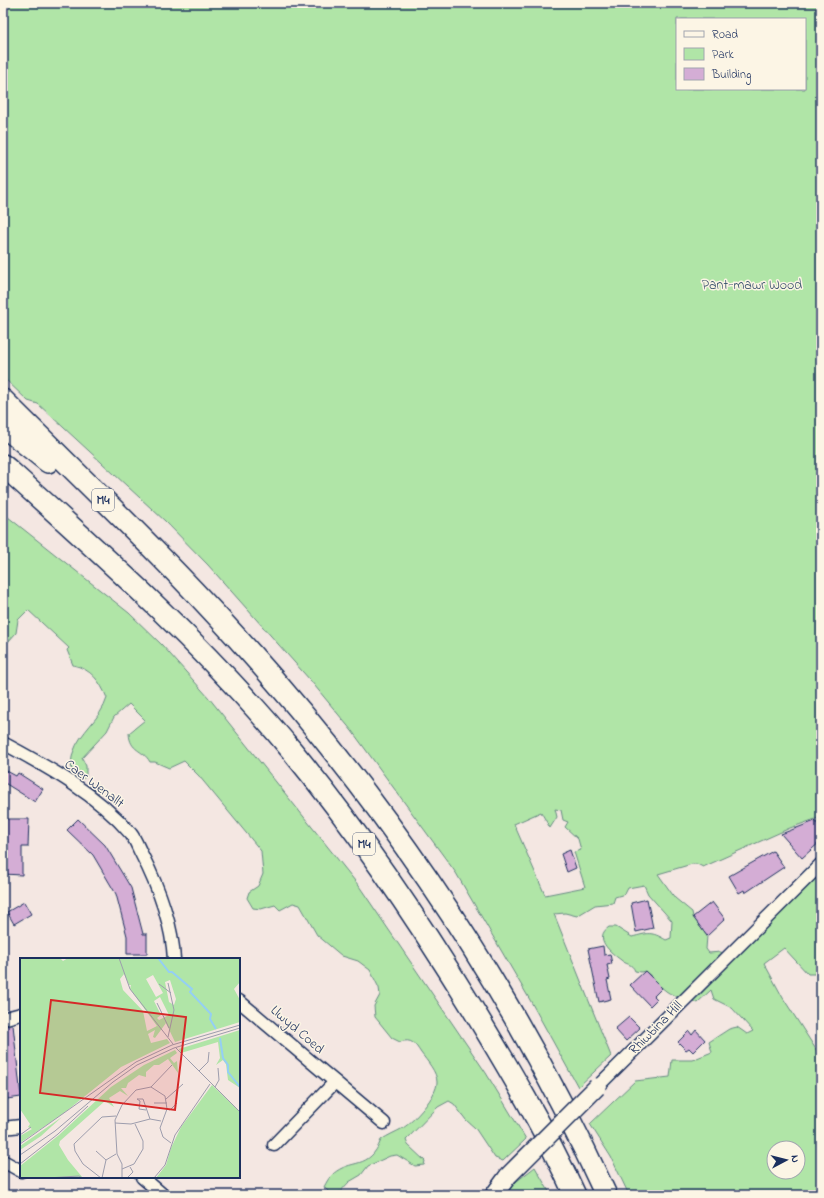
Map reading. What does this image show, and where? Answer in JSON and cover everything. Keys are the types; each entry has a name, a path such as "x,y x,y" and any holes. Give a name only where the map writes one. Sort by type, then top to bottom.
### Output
{"highway":[{"name":"M4","path":"3,400 202,600 284,691 375,805 460,928 503,998 563,1106 606,1195"},
{"name":"M4","path":"3,426 47,461 202,600"},
{"name":"M4","path":"3,465 88,542 176,626 234,685 293,751 346,819 392,883 444,961 495,1045 541,1126 575,1195"},
{"name":"M4","path":"3,481 88,542"}],"street":[{"name":"Caer Wenallt","path":"3,742 30,757 86,794 111,813 132,835 159,892 168,919 174,958"},
{"name":"Rhiwbina Hill","path":"494,1195 508,1176 821,864"},
{"name":"Llwyd Coed","path":"240,1002 384,1123"},
{"path":"6,1018 20,1014"},
{"path":"274,1145 335,1082"},
{"path":"3,1128 20,1126"},
{"path":"3,1161 20,1170"},
{"path":"143,1178 163,1195"}],"green space":[{"name":"Pant-mawr Wood","path":"3,3 821,3 821,817 790,828 703,867 697,864 692,864 658,874 675,898 692,912 693,917 707,936 706,949 709,953 721,952 728,956 821,864 821,971 814,974 808,974 784,948 764,963 783,998 817,1051 821,1049 821,1195 629,1195 611,1157 590,1124 635,1081 670,1077 672,1060 692,1060 712,1052 709,1042 729,1029 737,1027 747,1034 753,1031 732,1008 714,999 711,990 697,1003 673,995 663,989 645,971 635,971 631,965 623,962 608,949 603,940 604,931 609,927 616,927 632,937 653,934 666,940 671,938 672,921 648,894 644,885 628,888 625,894 615,897 613,903 595,905 577,916 565,913 554,914 611,1056 578,1087 530,1000 456,873 352,731 310,680 208,565 165,521 38,404 28,401 3,377","holes":["555,809 561,810 563,820 568,822 565,827 578,839 581,850 574,852 585,887 545,895 514,824 541,812 550,828 557,817"]},
{"path":"3,513 129,613 162,645 209,698 359,886 486,1073 526,1139 503,1161 495,1158 475,1128 466,1120 454,1104 449,1101 438,1107 406,1140 408,1145 425,1161 424,1165 415,1166 397,1155 390,1156 368,1166 361,1175 349,1182 337,1195 332,1195 324,1187 333,1174 346,1166 359,1163 371,1156 381,1140 403,1128 419,1114 429,1101 436,1088 437,1078 434,1071 413,1043 410,1041 400,1042 392,1038 375,1017 374,1006 380,995 379,988 370,970 358,961 342,956 317,935 300,905 293,903 280,910 275,905 261,909 253,908 247,898 249,892 258,886 263,874 261,851 199,776 184,761 169,768 155,762 150,762 134,747 129,733 145,720 129,704 114,717 107,731 82,758 86,766 86,777 78,778 72,774 72,758 76,745 100,712 107,698 98,681 90,673 85,669 73,665 67,650 69,648 28,610 18,620 16,633 8,642 3,642"},
{"path":"535,1167 551,1195 507,1195 504,1191"}],"building":[{"path":"3,769 16,776 18,773 43,789 35,802 3,782"},
{"path":"3,819 29,819 28,847 22,847 22,875 3,874"},
{"path":"78,819 105,845 131,888 143,934 147,934 147,954 127,954 127,936 116,894 93,855 67,830"},
{"path":"815,821 821,828 821,841 802,858 781,834"},
{"path":"570,850 576,868 567,872 561,854"},
{"path":"773,851 784,867 745,893 744,890 739,893 729,876"},
{"path":"647,899 653,928 636,932 631,903"},
{"path":"24,902 31,914 14,924 7,912"},
{"path":"712,902 725,919 707,936 693,917"},
{"path":"603,946 604,955 610,954 612,964 607,965 610,979 607,980 611,999 599,1002 588,949"},
{"path":"645,971 662,988 654,996 657,999 650,1006 630,985"},
{"path":"629,1017 640,1028 626,1041 615,1029"},
{"path":"13,1025 20,1097 7,1099 3,1072 3,1026"},
{"path":"696,1030 705,1040 693,1052 689,1048 686,1050 678,1042 689,1031 692,1035"}]}
